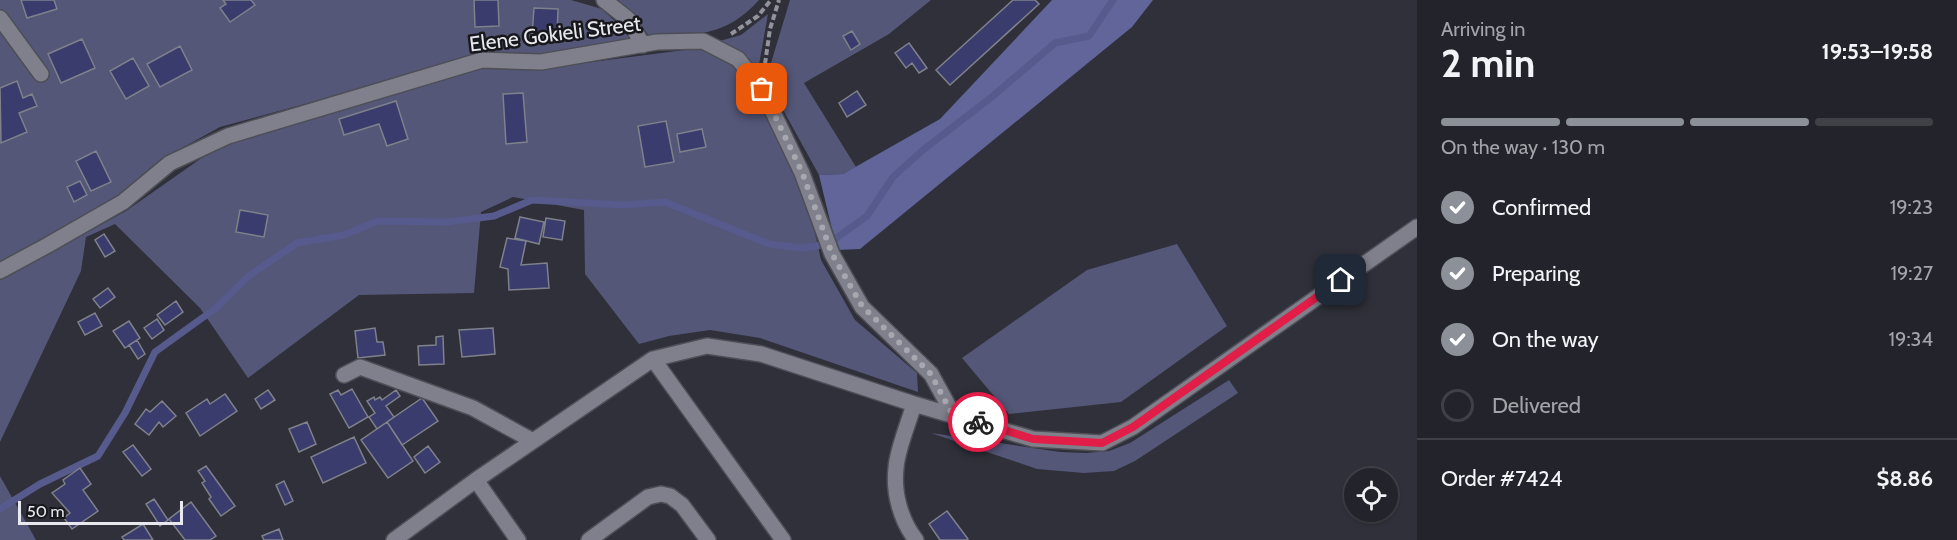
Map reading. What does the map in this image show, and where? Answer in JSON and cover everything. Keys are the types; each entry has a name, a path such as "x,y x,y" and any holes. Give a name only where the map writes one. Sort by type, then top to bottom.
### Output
{"street":[{"path":"604,0 628,19 643,45"},
{"path":"2,21 41,74"},
{"path":"704,41 738,60 762,89 802,172 832,254 862,306 931,374 952,414"},
{"name":"Elene Gokieli Street","path":"0,271 123,202 170,163 228,136 482,60 541,62 657,42 704,41"},
{"path":"394,540 476,480 653,359 708,346 761,354 914,404 1033,439 1102,443 1133,427 1417,227"},
{"path":"653,359 783,540"},
{"path":"344,375 360,367 370,370 473,408 533,441"},
{"path":"914,404 896,467 897,494 906,527 916,540"},
{"path":"476,480 518,540"},
{"path":"589,540 648,498 661,494 670,496 682,505 708,540"}],"path":[{"path":"704,41 733,33 759,16 771,0"},
{"path":"762,89 770,29 779,0"}],"shaded area":[{"path":"0,0 571,0 602,9 631,40 532,55 484,51 419,73 220,127 160,160 110,202 0,263"},
{"path":"616,0 759,0 722,28 696,34 649,36 634,16"},
{"path":"790,0 931,0 889,34 804,83 856,167 843,174 819,175 777,99 771,63"},
{"path":"1052,0 1153,0 1132,27 860,249 837,250 819,175 843,174 940,119"},
{"path":"768,14 757,76 716,42 741,35"},
{"path":"700,48 732,65 756,93 806,193 821,260 855,320 917,373 918,392 760,338 710,330 669,336 639,344 585,274 584,210 513,197 481,212 474,293 359,295 248,378 200,308 115,224 86,237 81,271 0,442 0,280 126,211 223,143 484,67 530,70"},
{"path":"1177,244 1227,326 1121,402 1009,414 962,358 1087,270"},
{"path":"1229,380 1238,393 1135,461 1114,471 1084,473 1037,469 931,433 1060,452 1109,451 1130,443"},
{"path":"0,476 36,540 0,540"}],"building":[{"path":"21,0 54,0 57,9 27,18"},
{"path":"223,0 251,0 255,5 230,22 220,8 226,4"},
{"path":"474,0 498,0 499,26 475,27"},
{"path":"1013,0 1035,0 1039,4 950,85 936,70"},
{"path":"534,8 558,9 557,37 532,35"},
{"path":"852,31 860,44 851,50 843,36"},
{"path":"82,39 95,68 61,83 48,54"},
{"path":"909,43 927,68 919,73 912,63 906,68 895,53"},
{"path":"180,46 192,70 160,87 147,64"},
{"path":"133,58 149,86 126,99 110,71"},
{"path":"17,81 23,98 32,94 37,106 19,113 27,132 1,143 0,88"},
{"path":"857,91 866,105 847,117 839,103"},
{"path":"523,93 527,142 506,144 503,94"},
{"path":"396,101 408,139 387,146 379,124 344,135 339,119"},
{"path":"666,121 674,162 645,167 638,126"},
{"path":"702,129 706,147 680,152 677,134"},
{"path":"96,151 111,182 91,191 76,161"},
{"path":"80,181 87,195 74,202 67,187"},
{"path":"240,210 268,215 264,237 236,232"},
{"path":"520,217 544,222 539,244 515,238"},
{"path":"546,218 565,221 562,240 543,237"},
{"path":"104,234 115,251 105,257 95,240"},
{"path":"507,238 526,241 521,265 547,263 549,288 509,290 508,269 500,267"},
{"path":"108,288 115,297 100,308 93,299"},
{"path":"176,301 183,312 165,325 157,315"},
{"path":"95,313 102,326 85,335 78,322"},
{"path":"157,319 164,330 152,339 144,328"},
{"path":"129,321 140,338 125,348 113,331"},
{"path":"375,328 377,342 383,342 385,355 358,358 355,331"},
{"path":"493,328 495,354 462,357 459,330"},
{"path":"443,336 444,364 419,365 418,346 436,345 436,337"},
{"path":"137,340 145,354 138,359 129,345"},
{"path":"352,389 368,417 349,428 330,394 338,390 341,395"},
{"path":"268,390 275,400 261,409 255,399"},
{"path":"396,390 400,396 386,406 394,417 377,429 369,417 375,413 367,401 374,397 375,400 380,397 382,400"},
{"path":"225,394 237,411 200,436 186,413 207,399 210,404"},
{"path":"422,398 438,421 402,445 387,422"},
{"path":"162,401 176,416 163,427 159,422 149,435 135,424 146,409 150,412"},
{"path":"307,422 316,444 299,452 289,429"},
{"path":"387,422 413,461 388,478 361,440"},
{"path":"354,437 366,463 323,483 311,457"},
{"path":"133,445 151,469 142,476 123,452"},
{"path":"428,446 440,462 425,473 414,457"},
{"path":"206,466 235,506 221,516 209,499 211,497 202,483 205,481 198,471"},
{"path":"80,468 91,484 83,490 98,511 72,529 64,518 70,513 52,493 65,484 63,480"},
{"path":"284,481 293,501 285,505 276,485"},
{"path":"154,499 168,520 160,526 146,504"},
{"path":"191,502 216,536 210,540 185,540 169,519"},
{"path":"947,511 968,539 940,540 929,524"},
{"path":"143,524 153,540 124,540 122,537"},
{"path":"279,529 283,540 264,540 262,536"}],"waterway":[{"path":"0,509 40,484 98,456 125,413 155,352 216,308 249,276 297,243 344,235 378,221 447,222 494,216 532,200 624,205 665,202 769,244 803,248 828,244 867,216 893,177 923,150 993,96 1055,43 1089,36 1113,0"}],"way so far":[{"path":"762,89 802,172 832,254 862,306 931,374 952,414 978,422"}],"route":[{"path":"978,422 1033,439 1102,443 1133,427 1341,280"}]}
